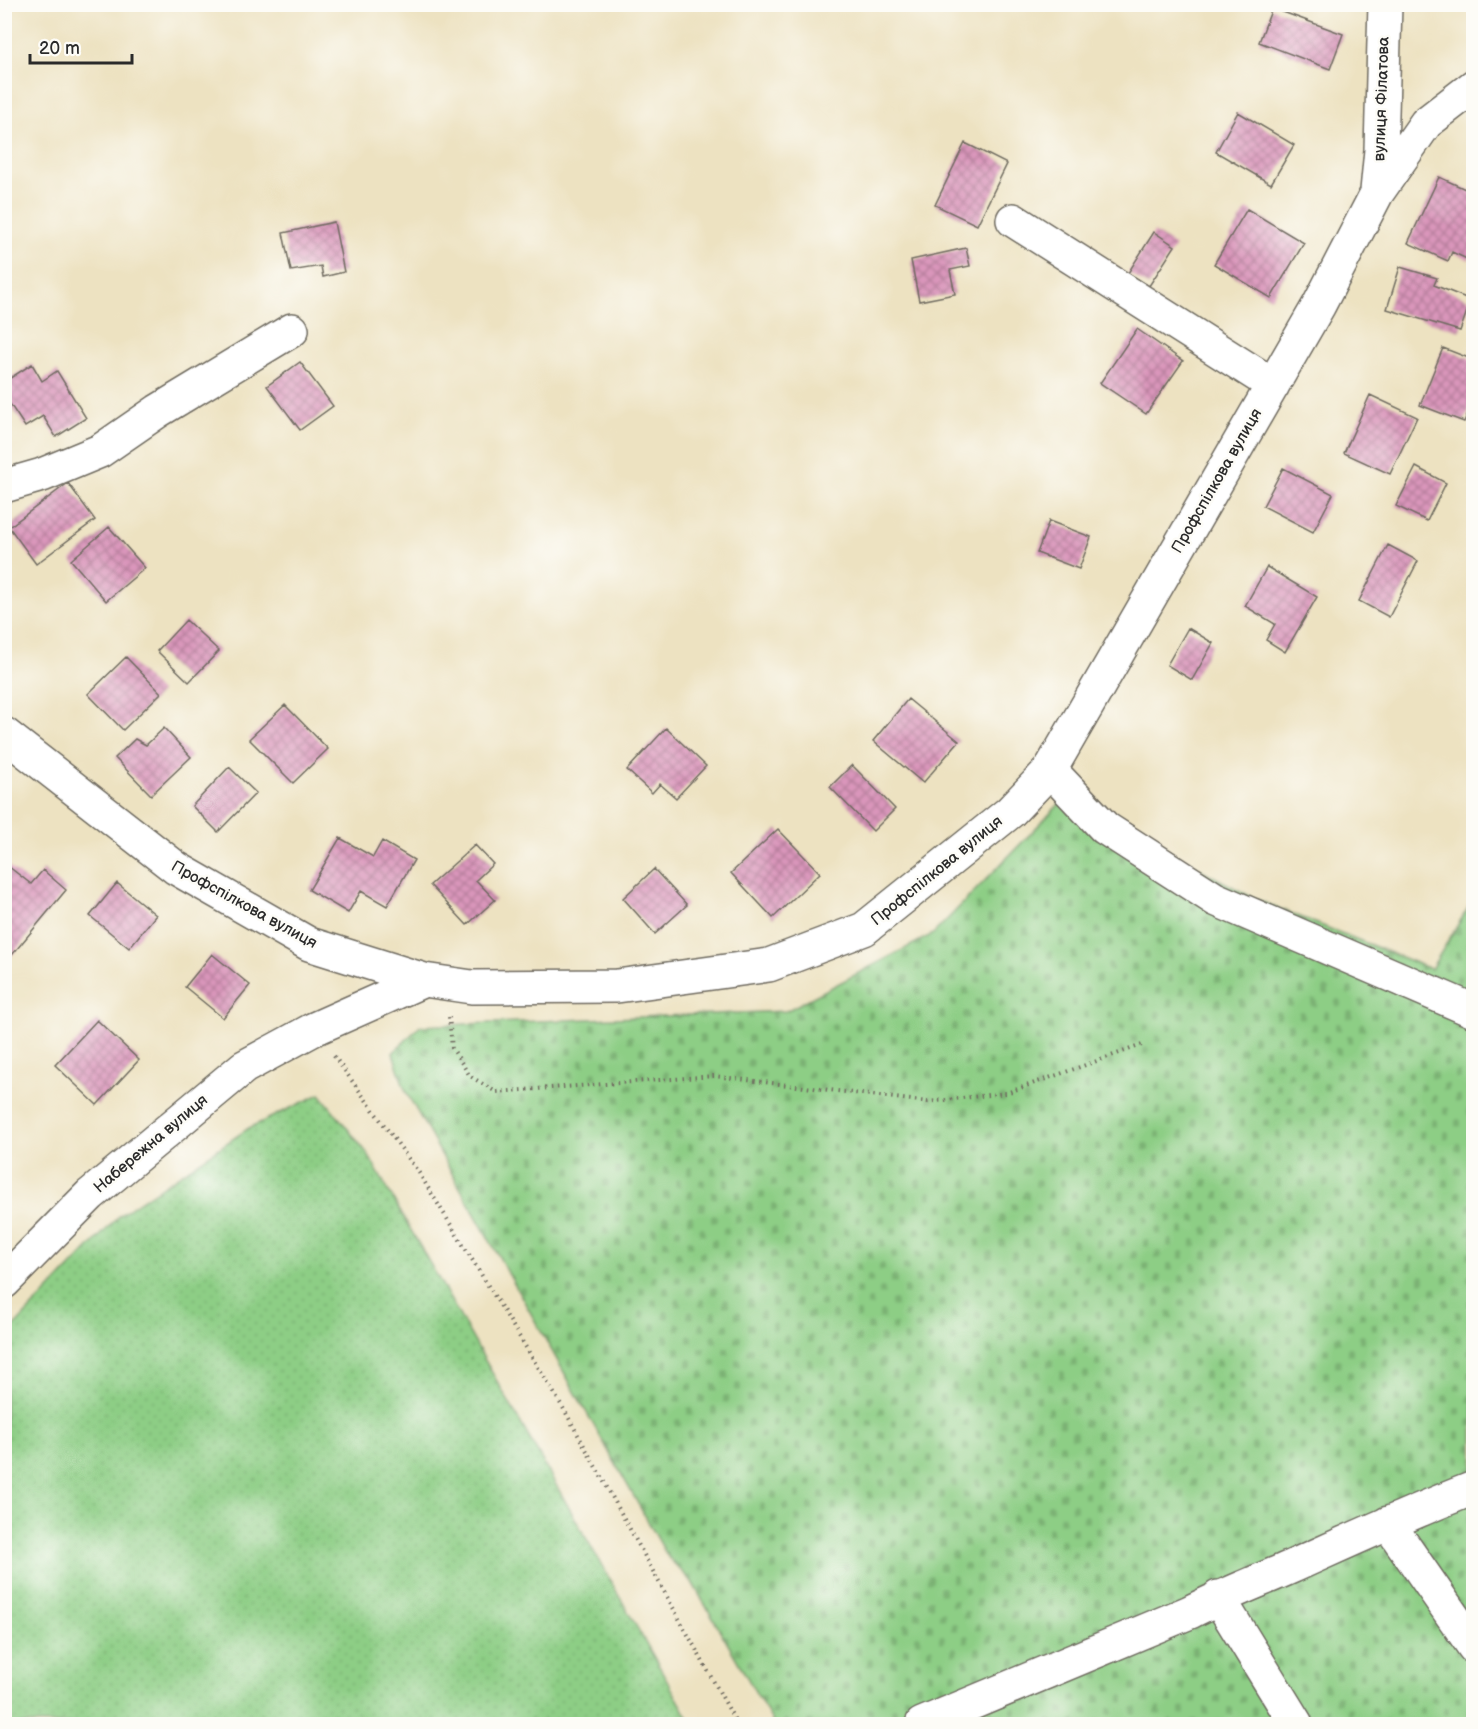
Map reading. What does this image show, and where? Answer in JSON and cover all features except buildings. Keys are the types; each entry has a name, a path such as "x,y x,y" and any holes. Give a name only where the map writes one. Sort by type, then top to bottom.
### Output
{"street":[{"name":"вулиця Філатова","path":"1377,193 1381,150 1385,4"},
{"name":"Профспілкова вулиця","path":"4,734 176,868 309,944 435,982 472,987 617,986 769,965 864,929 1010,812 1050,770 1319,304 1377,193 1426,123 1473,86"},
{"path":"1013,220 1273,385"},
{"path":"4,486 42,475 100,451 158,411 292,330"},
{"path":"1050,770 1105,828 1215,899 1473,1011"},
{"name":"Набережна вулиця","path":"4,1282 90,1195 244,1067 314,1029 435,982"},
{"path":"922,1725 1190,1612 1218,1597 1473,1488"},
{"path":"1389,1523 1473,1647"},
{"path":"1218,1597 1296,1725"}],"path":[{"path":"435,982 452,1048 470,1076 496,1092 714,1076 928,1102 1005,1093 1142,1046"},
{"path":"314,1029 419,1173 565,1410 737,1725"}],"green space":[{"path":"1078,785 1102,816 1255,899 1431,969 1473,900 1473,1724 774,1724 692,1582 668,1557 405,1090 393,1053 420,1026 786,1011 933,934"},
{"path":"320,1094 367,1153 692,1724 5,1724 5,1336 120,1215 249,1128"}]}
